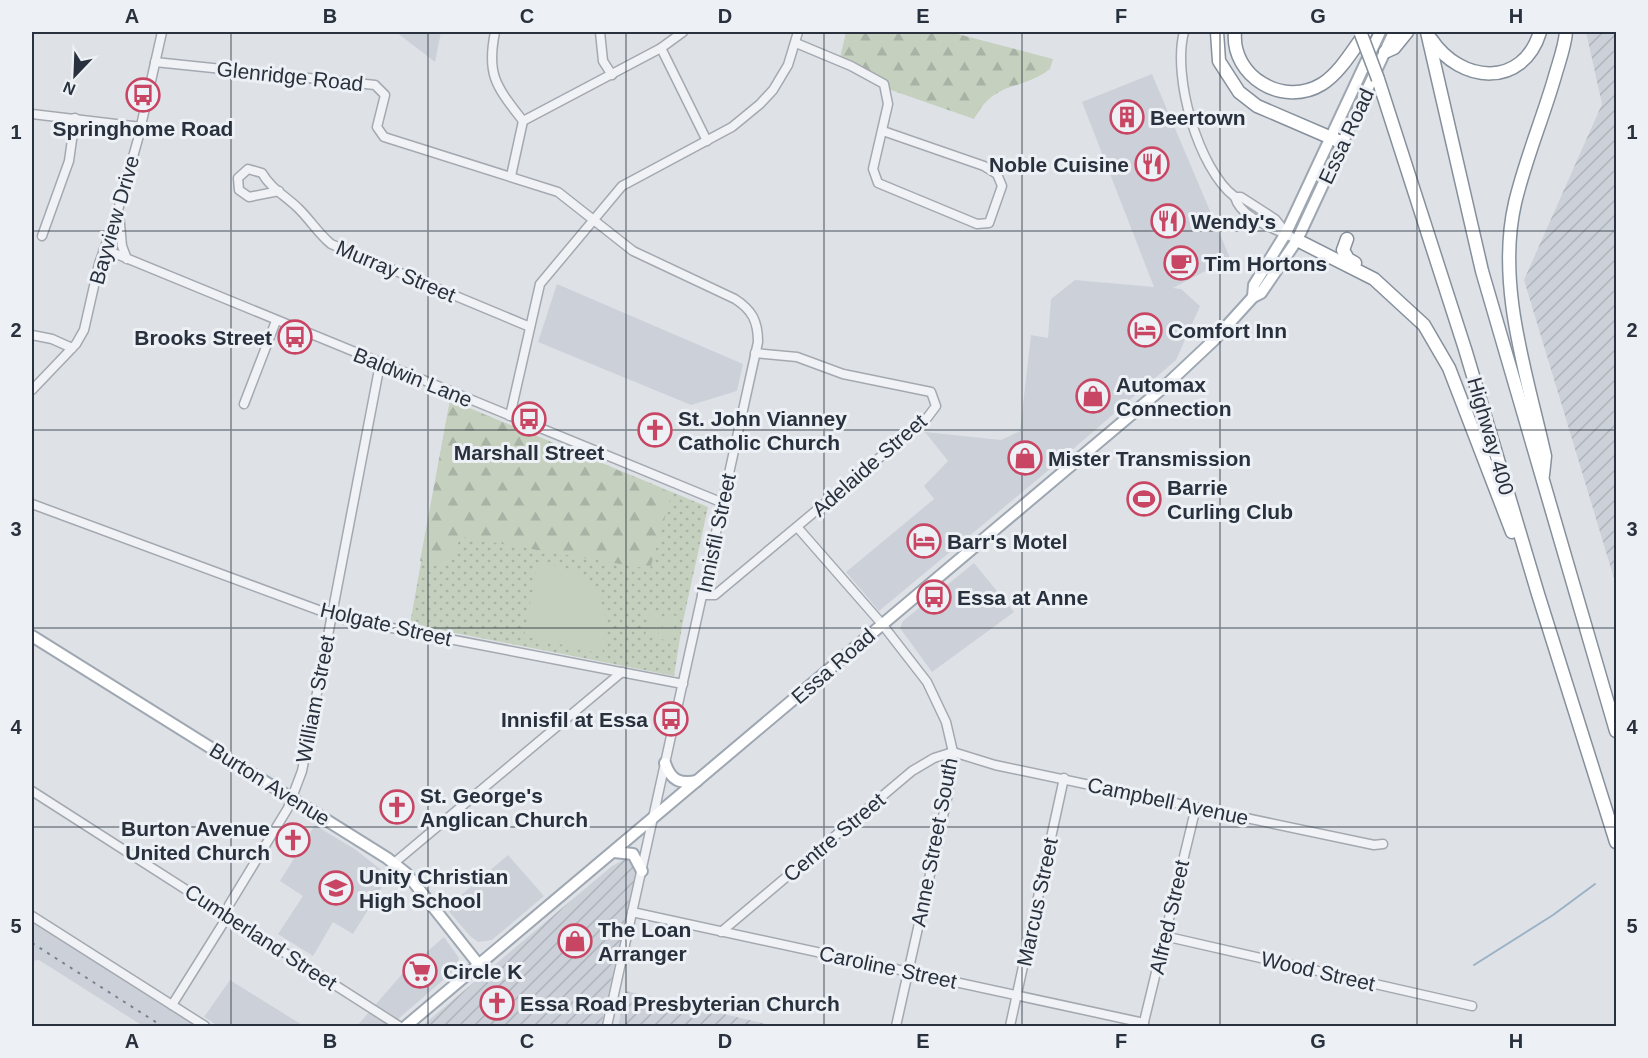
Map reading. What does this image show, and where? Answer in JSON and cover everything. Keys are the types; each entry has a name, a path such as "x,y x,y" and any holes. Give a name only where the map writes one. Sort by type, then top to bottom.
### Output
{"highway":[{"path":"1217,32 1219,61 1239,92 1257,106 1343,144"},
{"path":"1235,32 1236,51 1247,71 1269,88 1301,91 1323,84 1338,69 1362,32"},
{"name":"Highway 400","path":"1362,32 1465,349 1538,594 1617,842"},
{"path":"1385,52 1394,48 1407,32"},
{"path":"1427,32 1449,61 1475,73 1491,74 1503,71 1522,60 1536,44 1540,32"},
{"name":"Highway 400","path":"1427,32 1482,271 1617,730"},
{"path":"1543,482 1545,456 1518,330 1511,289 1510,258 1515,204 1550,96 1566,32"},
{"path":"1347,239 1343,250 1345,256 1367,270 1424,325 1449,368 1538,594"},
{"path":"1297,240 1374,279"}],"main road":[{"name":"Essa Road","path":"1253,297 1254,285 1286,233 1380,32"},
{"name":"Essa Road","path":"406,1026 1164,387 1214,340 1253,297 1261,293 1297,240 1394,32"},
{"name":"Burton Avenue","path":"32,636 394,863 407,874 479,964"},
{"path":"665,763 668,773 677,781 684,783 698,781"},
{"path":"613,852 633,854 642,871"}],"street":[{"name":"Bayview Drive","path":"32,390 72,348 84,330 104,249 118,210 141,127 162,32"},
{"path":"495,32 490,67 497,85 523,121 511,176"},
{"path":"600,32 603,61 612,75"},
{"path":"523,121 661,48 683,32"},
{"path":"510,416 540,284 629,182 732,127 773,90 796,43 798,32"},
{"path":"1184,32 1179,58 1185,102 1216,177 1235,197 1241,197 1275,219 1286,233 1297,240"},
{"path":"796,43 851,66 884,84 888,104 873,169 878,183 977,224 989,223 1002,186 997,174 984,166 883,131"},
{"path":"661,48 707,141"},
{"name":"Glenridge Road","path":"155,62 375,84 385,95 377,127 384,137 511,176"},
{"path":"32,114 141,127"},
{"path":"42,236 69,160 75,118"},
{"name":"Murray Street","path":"279,191 249,197 238,190 238,178 248,169 262,173 269,186 279,191 331,244 530,327"},
{"name":"Innisfil Street","path":"511,176 558,192 633,251 748,308 757,325 755,353 723,503 607,1026"},
{"path":"118,210 122,246 127,259"},
{"name":"Baldwin Lane","path":"104,249 723,503"},
{"path":"244,404 276,321"},
{"path":"32,335 52,339 72,348"},
{"name":"Adelaide Street","path":"702,595 715,595 798,528 811,514 927,418 936,406 931,392 914,386 843,374 796,357 755,353"},
{"name":"William Street","path":"172,1005 224,922 225,914 292,798 305,758 380,364"},
{"name":"Holgate Street","path":"32,504 332,616 683,684"},
{"name":"Anne Street South","path":"798,528 882,624 927,682 946,722 953,752 948,794 896,1026"},
{"path":"394,863 622,672"},
{"name":"Campbell Avenue","path":"953,752 995,765 1374,845 1383,844"},
{"name":"Centre Street","path":"721,932 912,771 934,758 953,752"},
{"name":"Marcus Street","path":"1010,1026 1064,778"},
{"name":"Cumberland Street","path":"32,791 399,1026"},
{"name":"Alfred Street","path":"1143,1025 1196,807"},
{"name":"Caroline Street","path":"633,912 1017,995 1143,1025"},
{"path":"32,916 205,1026"},
{"name":"Wood Street","path":"1164,936 1472,1006"}],"shaded area":[{"path":"396,32 441,32 435,62"},
{"path":"1586,32 1616,32 1616,585 1524,280 1602,104"},
{"path":"1152,74 1230,258 1173,288 1181,289 1200,306 1176,360 1050,469 879,611 846,572 934,499 924,486 948,461 925,432 1001,440 1020,431 1031,335 1048,338 1051,299 1075,280 1154,287 1082,102"},
{"path":"557,284 743,364 737,391 691,405 538,342"},
{"path":"974,563 1014,612 932,672 900,628 903,621"},
{"name":"Unity Christian High School","path":"315,825 356,850 389,876 353,934 333,922 313,956 278,934 303,896 280,881"},
{"path":"508,855 544,896 492,940 478,942 446,908"},
{"path":"627,858 636,870 601,1026 422,1026 612,866"},
{"path":"32,921 197,1026 143,1026 39,960 32,961"},
{"path":"444,937 459,958 457,968 390,1026 357,1026 403,973"},
{"path":"230,980 304,1026 218,1026 204,1017"},
{"path":"626,991 775,1026 618,1026"}],"green space":[{"path":"846,32 950,32 1053,59 1050,69 1039,76 991,98 982,106 974,119 885,88 840,58"},
{"path":"450,400 708,507 682,626 674,676 410,624"},
{"path":"450,400 672,493 650,569 461,537 447,565 420,561"},
{"path":"538,563 570,570 591,584 602,605 605,617 606,630 602,654 524,636"},
{"path":"650,610 662,613 657,638 645,636"},
{"path":"665,614 677,616 671,641 660,639"}],"waterway":[{"path":"1474,965 1553,915 1595,884"}],"railway":[{"path":"32,943 162,1026"}],"place":[{"name":"Springhome Road","path":"143,95"},
{"name":"Beertown","path":"1127,117"},
{"name":"Noble Cuisine","path":"1152,164"},
{"name":"Wendy's","path":"1168,221"},
{"name":"Tim Hortons","path":"1181,263"},
{"name":"Comfort Inn","path":"1145,330"},
{"name":"Brooks Street","path":"295,337"},
{"name":"Automax Connection","path":"1093,396"},
{"name":"Marshall Street","path":"529,419"},
{"name":"St. John Vianney Catholic Church","path":"655,430"},
{"name":"Mister Transmission","path":"1025,458"},
{"name":"Barrie Curling Club","path":"1144,499"},
{"name":"Barr's Motel","path":"924,541"},
{"name":"Essa at Anne","path":"934,597"},
{"name":"Innisfil at Essa","path":"671,719"},
{"name":"St. George's Anglican Church","path":"397,807"},
{"name":"Burton Avenue United Church","path":"293,840"},
{"name":"Unity Christian High School","path":"336,888"},
{"name":"The Loan Arranger","path":"575,941"},
{"name":"Circle K","path":"420,971"},
{"name":"Essa Road Presbyterian Church","path":"497,1003"}]}
